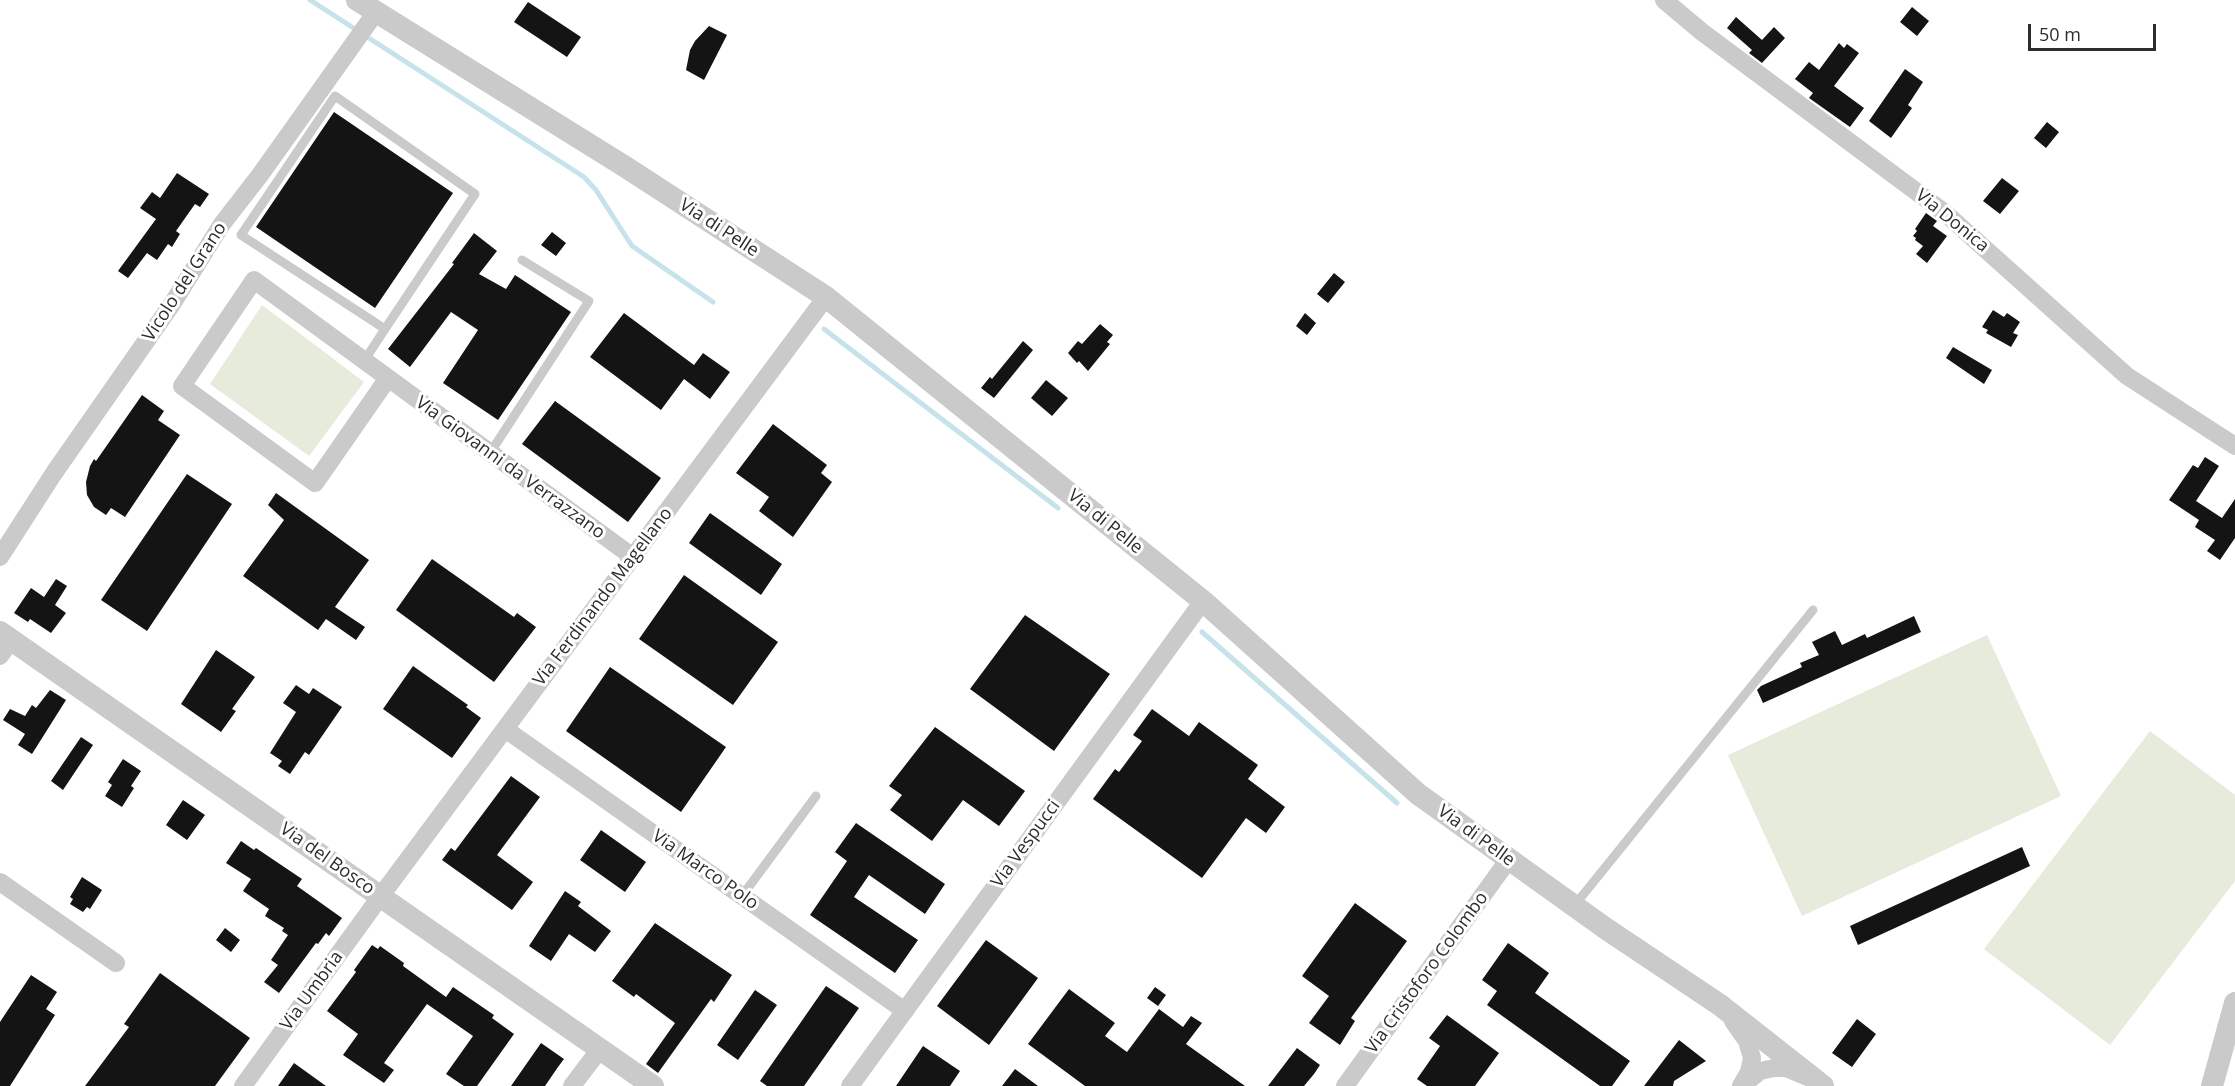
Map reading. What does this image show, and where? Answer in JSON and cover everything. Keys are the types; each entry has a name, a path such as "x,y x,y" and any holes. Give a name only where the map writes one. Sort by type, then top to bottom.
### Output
{"street":[{"name":"Via Donica","path":"1664,0 1702,32 1945,213 2127,376 2235,446"},
{"name":"Vicolo del Grano","path":"0,557 54,472 172,304 222,224 260,175 353,44 367,11"},
{"name":"Via di Pelle","path":"367,11 624,166 826,297 1203,601 1418,794 1574,906 1720,1005 1822,1086"},
{"name":"Via Giovanni da Verrazzano","path":"388,378 315,483 182,386 254,280 633,557"},
{"name":"Via Ferdinando Magellano","path":"380,897 826,297"},
{"name":"Via Vespucci","path":"850,1086 1203,601"},
{"name":"Via del Bosco","path":"4,643 380,897 654,1086"},
{"name":"Via Marco Polo","path":"505,729 905,1011"},
{"name":"Via Cristoforo Colombo","path":"1345,1086 1509,859"},
{"path":"0,882 116,963"},
{"name":"Via Umbria","path":"243,1086 380,897"},
{"path":"2212,1086 2235,1003"},
{"path":"1720,1005 1737,1025 1750,1048 1751,1065 1741,1086"},
{"path":"572,1086 600,1049"},
{"path":"1741,1086 1760,1071 1779,1067 1801,1073 1822,1086"}],"lane":[{"path":"364,361 475,194 335,96 241,235 385,329"},
{"path":"490,453 589,302 522,260"},
{"path":"1574,906 1813,610"},
{"path":"742,896 816,796"}],"green space":[{"path":"262,305 364,382 309,456 210,384"},
{"path":"1987,635 2061,796 1802,916 1728,755"},
{"path":"2150,731 2235,795 2235,881 2110,1045 1984,949"}],"building":[{"path":"528,2 581,37 567,57 514,22"},
{"path":"1912,7 1929,21 1917,36 1900,22"},
{"path":"1736,17 1762,40 1774,27 1785,38 1762,63 1749,53 1752,50 1727,28"},
{"path":"709,26 727,35 704,80 686,70 690,50"},
{"path":"1839,43 1844,48 1847,44 1859,53 1834,86 1864,108 1850,127 1809,98 1813,93 1795,79 1809,62 1819,70"},
{"path":"1905,69 1923,82 1908,105 1912,108 1891,138 1869,121"},
{"path":"334,112 453,193 375,308 256,227"},
{"path":"2047,122 2059,132 2046,148 2034,138"},
{"path":"177,173 209,194 200,207 195,204 176,231 180,234 172,247 168,244 157,260 147,253 128,278 118,271 156,219 140,208 152,192 160,198"},
{"path":"2002,178 2019,191 2000,214 1983,201"},
{"path":"1926,213 1937,221 1933,226 1947,236 1927,263 1916,254 1923,246 1913,236"},
{"path":"552,232 566,243 556,256 541,245"},
{"path":"474,233 497,251 479,274 506,289 515,275 571,312 498,420 443,383 478,330 451,312 410,367 388,349 454,264 452,263"},
{"path":"1334,273 1345,282 1328,303 1317,294"},
{"path":"1993,310 2004,317 2007,313 2020,322 2013,333 2018,335 2011,347 1986,333 1988,330 1982,327"},
{"path":"624,313 694,365 703,353 730,372 710,399 684,379 661,410 590,357"},
{"path":"1305,313 1316,323 1307,335 1296,326"},
{"path":"1100,324 1113,335 1107,342 1110,344 1088,371 1068,353 1078,341 1082,344"},
{"path":"1023,341 1033,350 994,398 981,388 990,377 992,379"},
{"path":"1953,347 1992,370 1984,384 1946,358"},
{"path":"1046,380 1068,398 1052,416 1031,398"},
{"path":"142,395 164,411 158,420 180,435 125,517 111,508 106,515 94,507 87,495 86,482 90,466 94,459 96,461"},
{"path":"555,401 661,478 628,522 522,444"},
{"path":"773,424 827,465 821,473 832,482 793,537 759,511 769,497 736,473"},
{"path":"2205,457 2219,466 2196,501 2222,518 2235,499 2235,538 2220,560 2207,551 2215,540 2195,527 2199,520 2169,500 2193,465 2198,468"},
{"path":"187,474 232,504 147,631 101,600"},
{"path":"276,493 369,560 335,607 365,627 356,640 326,619 318,630 243,576 284,520 268,505"},
{"path":"710,513 782,564 761,595 689,543"},
{"path":"432,559 514,617 517,613 536,627 494,682 396,610"},
{"path":"684,575 778,642 733,705 639,639"},
{"path":"56,579 67,586 55,605 66,613 51,633 30,619 28,622 14,613 31,588 44,597"},
{"path":"1025,615 1110,674 1054,751 970,689"},
{"path":"1914,616 1921,632 1763,703 1757,690 1761,686 1802,667 1800,663 1819,655 1812,642 1835,631 1842,645 1865,634 1867,638"},
{"path":"216,650 255,677 232,709 236,711 221,732 181,704"},
{"path":"413,666 468,705 466,707 481,718 452,758 383,709"},
{"path":"610,667 726,747 681,812 566,731"},
{"path":"296,685 309,694 313,688 342,707 309,755 305,752 290,774 278,766 282,761 270,753 296,712 283,703"},
{"path":"50,690 66,700 32,754 18,745 25,734 3,720 10,709 25,716 32,705 36,708"},
{"path":"1152,709 1189,736 1199,722 1258,765 1248,779 1285,807 1266,833 1246,818 1202,878 1093,799 1115,769 1119,772 1142,741 1133,735"},
{"path":"935,727 1025,791 999,826 963,800 932,841 890,810 902,795 889,786"},
{"path":"81,737 93,745 63,790 51,781"},
{"path":"123,759 141,771 131,786 134,788 122,807 105,796 112,785 108,782"},
{"path":"511,776 540,797 497,855 533,882 512,910 442,860 451,848 455,851"},
{"path":"183,800 205,815 187,840 166,825"},
{"path":"856,823 945,884 925,914 869,875 854,897 918,940 895,973 810,915 847,861 835,852"},
{"path":"601,830 646,862 625,892 580,860"},
{"path":"241,841 254,850 256,848 302,879 297,886 342,918 329,936 326,933 318,944 316,943 279,993 264,982 278,965 271,960 288,935 282,931 284,928 265,916 269,909 243,891 251,879 226,863"},
{"path":"2022,847 2030,866 1858,945 1850,926"},
{"path":"82,877 102,890 90,909 87,907 83,912 70,904 73,899 70,897"},
{"path":"565,891 581,902 578,906 611,931 595,952 569,934 551,961 529,946"},
{"path":"1355,903 1407,941 1351,1018 1355,1021 1340,1045 1309,1023 1329,996 1302,976"},
{"path":"655,923 732,975 714,1002 711,999 658,1073 646,1064 675,1023 636,994 634,997 612,981"},
{"path":"225,928 240,940 231,952 216,940"},
{"path":"986,940 1038,978 989,1045 937,1006"},
{"path":"1508,943 1549,973 1535,993 1630,1061 1612,1086 1600,1086 1487,1005 1497,991 1482,980"},
{"path":"372,945 378,949 380,946 446,997 453,987 494,1015 492,1018 514,1034 477,1086 464,1086 446,1074 473,1036 427,1004 384,1063 394,1070 384,1083 343,1055 358,1034 327,1011 356,972 354,970"},
{"path":"160,973 250,1038 215,1086 85,1086 129,1027 124,1024"},
{"path":"31,975 57,992 46,1009 55,1015 10,1086 0,1086 0,1022"},
{"path":"826,986 859,1008 804,1086 767,1086 760,1081"},
{"path":"1155,987 1166,995 1158,1006 1147,998"},
{"path":"1069,989 1115,1023 1105,1036 1127,1052 1159,1009 1183,1027 1191,1016 1202,1023 1186,1044 1245,1086 1085,1086 1028,1044"},
{"path":"755,990 777,1005 738,1060 717,1045"},
{"path":"1447,1015 1499,1053 1475,1086 1427,1086 1417,1079 1440,1046 1429,1038"},
{"path":"1857,1019 1876,1034 1852,1067 1832,1053"},
{"path":"1679,1040 1706,1061 1674,1081 1673,1086 1644,1086"},
{"path":"541,1043 564,1059 545,1086 511,1086"},
{"path":"923,1046 960,1071 950,1086 896,1086"},
{"path":"1297,1048 1320,1065 1314,1074 1304,1086 1268,1086"},
{"path":"294,1063 326,1086 278,1086"},
{"path":"1015,1069 1038,1086 1002,1086"}],"waterway":[{"path":"310,0 584,177 596,190 632,246 713,302"},
{"path":"824,329 1058,508"},
{"path":"1202,632 1397,803"}]}
